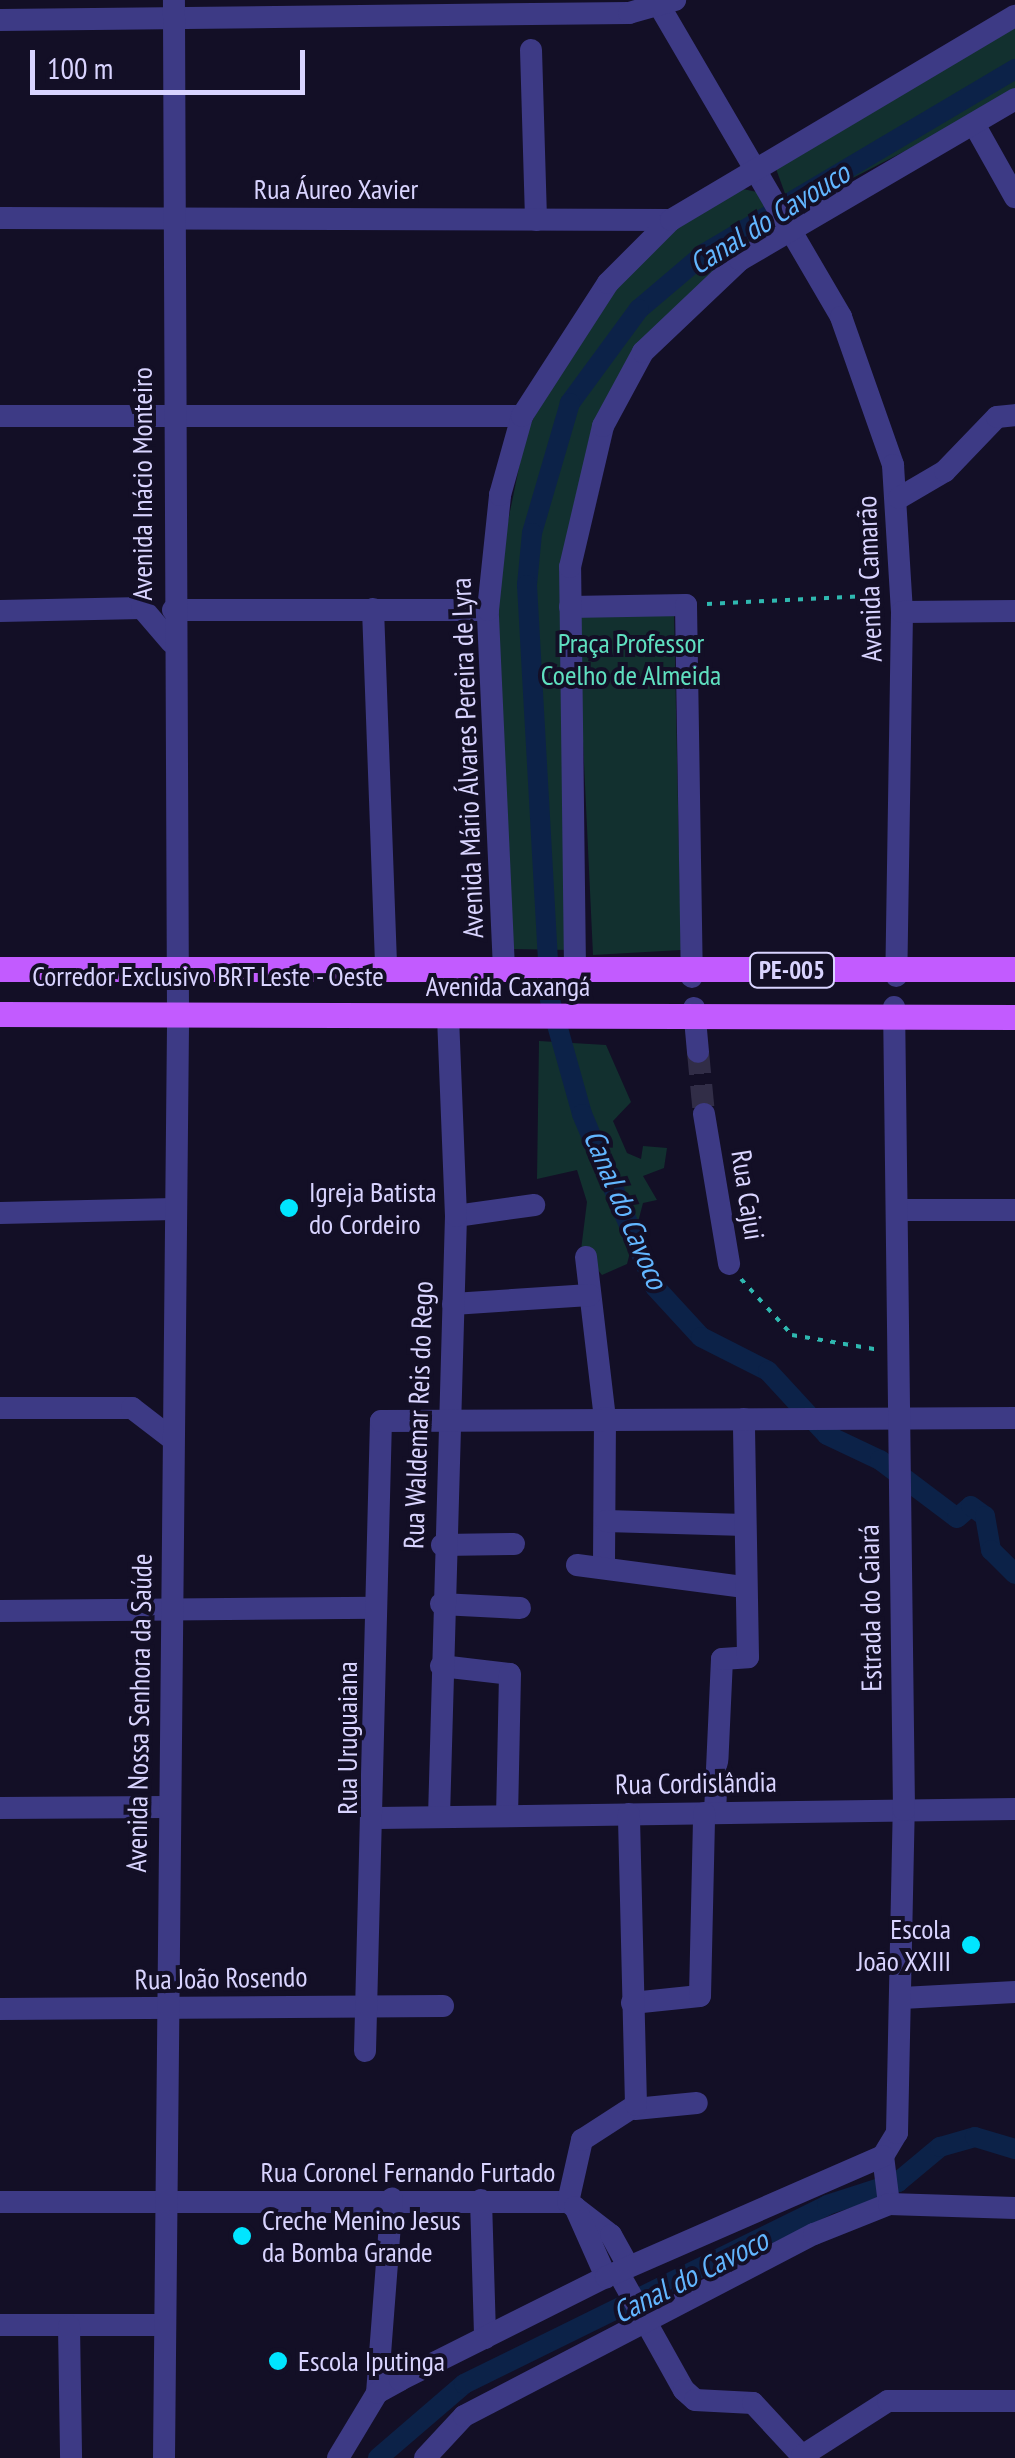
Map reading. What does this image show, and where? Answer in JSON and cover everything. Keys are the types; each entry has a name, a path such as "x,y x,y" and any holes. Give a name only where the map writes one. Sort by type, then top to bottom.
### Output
{"main road":[{"name":"Avenida Caxangá","path":"0,973 386,969 691,974 1015,973"},
{"name":"Avenida Caxangá","path":"0,1014 177,1009 448,1016 504,1012 894,1012 1015,1017"}],"street":[{"path":"0,20 174,11 664,3"},
{"name":"Avenida Camarão","path":"664,3 759,171 874,394 908,493 902,603 896,973"},
{"name":"Avenida Inácio Monteiro","path":"174,11 171,416 177,973"},
{"name":"Avenida Mário Álvares Pereira de Lyra","path":"507,972 488,610 500,495 522,416 608,283 671,220 1015,16"},
{"path":"532,50 536,210"},
{"path":"572,972 570,607 577,509 603,426 643,352 681,307 787,224 1015,99"},
{"path":"974,124 1015,197"},
{"name":"Rua Áureo Xavier","path":"0,218 536,210 671,220"},
{"path":"0,416 522,416"},
{"path":"908,493 997,417 1015,416"},
{"path":"132,608 172,562"},
{"path":"902,603 1015,611"},
{"path":"570,607 686,605 691,974"},
{"path":"0,611 132,608 156,616 173,645"},
{"path":"373,609 386,969"},
{"path":"172,610 488,610"},
{"name":"Corredor Exclusivo BRT Leste - Oeste","path":"177,973 507,972"},
{"name":"Avenida Nossa Senhora da Saúde","path":"164,2458 164,2009 177,973"},
{"name":"Corredor Exclusivo BRT Leste - Oeste","path":"0,1006 504,1012"},
{"path":"894,1012 1015,1007"},
{"path":"694,1012 698,1052"},
{"name":"Estrada do Caiará","path":"889,2200 884,2159 897,2132 904,1810 894,1012"},
{"name":"Rua Waldemar Reis do Rego","path":"440,1817 442,1545 456,1216 448,1016"},
{"name":"Rua Cajui","path":"704,1114 729,1264"},
{"path":"456,1216 534,1205"},
{"path":"0,1213 174,1209"},
{"path":"897,1210 1015,1210"},
{"path":"586,1257 605,1418 604,1568"},
{"path":"453,1304 590,1294"},
{"path":"0,1408 132,1408 172,1379"},
{"path":"132,1408 171,1438"},
{"path":"447,1416 1015,1418"},
{"name":"Rua Uruguaiana","path":"365,2050 378,1818 377,1426 447,1416"},
{"path":"632,2004 692,2004 700,1996 722,1659 748,1656 744,1419"},
{"path":"606,1521 745,1525"},
{"path":"442,1545 514,1544"},
{"path":"578,1565 745,1587"},
{"path":"441,1604 520,1608"},
{"path":"0,1612 376,1608"},
{"path":"441,1666 510,1674 508,1816"},
{"path":"0,1808 168,1807"},
{"name":"Rua Cordislândia","path":"378,1818 1015,1809"},
{"path":"630,1814 634,2109"},
{"path":"902,1998 1015,1992"},
{"name":"Rua João Rosendo","path":"0,2009 444,2006"},
{"path":"571,2204 582,2140 634,2109 697,2103"},
{"path":"377,2394 618,2273 884,2159"},
{"path":"338,2458 377,2394 392,2199"},
{"name":"Rua Coronel Fernando Furtado","path":"0,2202 392,2199 571,2204 611,2235 618,2273 684,2390 695,2400 753,2403 803,2457"},
{"path":"481,2200 485,2338"},
{"path":"425,2458 464,2416 814,2234 889,2200 1015,2208"},
{"path":"0,2325 164,2325"},
{"path":"70,2326 71,2458"},
{"path":"803,2457 888,2401 1015,2400"}],"path":[{"path":"686,605 902,603"},
{"name":"Rua Cajui","path":"729,1264 792,1335 898,1354"}],"green space":[{"path":"1015,22 1015,94 791,210 775,166"},
{"path":"738,188 757,192 775,227 655,332 573,511 571,950 509,949 494,590 526,433 580,327 682,219"},
{"name":"Praça Professor Coelho de Almeida","path":"674,613 681,950 593,955 577,614"},
{"path":"539,1041 606,1045 631,1102 613,1121 627,1153 641,1159 643,1146 667,1148 664,1168 643,1176 657,1200 643,1203 627,1264 602,1275 581,1250 587,1202 577,1170 537,1179"}],"waterway":[{"name":"Canal do Cavouco","path":"1015,69 705,253 639,309 570,403 532,533 527,585 550,1000 582,1114 655,1287 701,1337 768,1371 827,1435 880,1460 957,1518 971,1506 985,1516 991,1550 1015,1574"},
{"name":"Canal do Cavoco","path":"378,2458 464,2384 827,2205 898,2182 940,2147 975,2137 1015,2149"}],"tunnel":[{"path":"698,1052 704,1114"}],"place":[{"name":"Igreja Batista do Cordeiro","path":"289,1208"},
{"name":"Escola João XXIII","path":"971,1945"},
{"name":"Creche Menino Jesus da Bomba Grande","path":"242,2236"},
{"name":"Escola Iputinga","path":"278,2361"}]}
